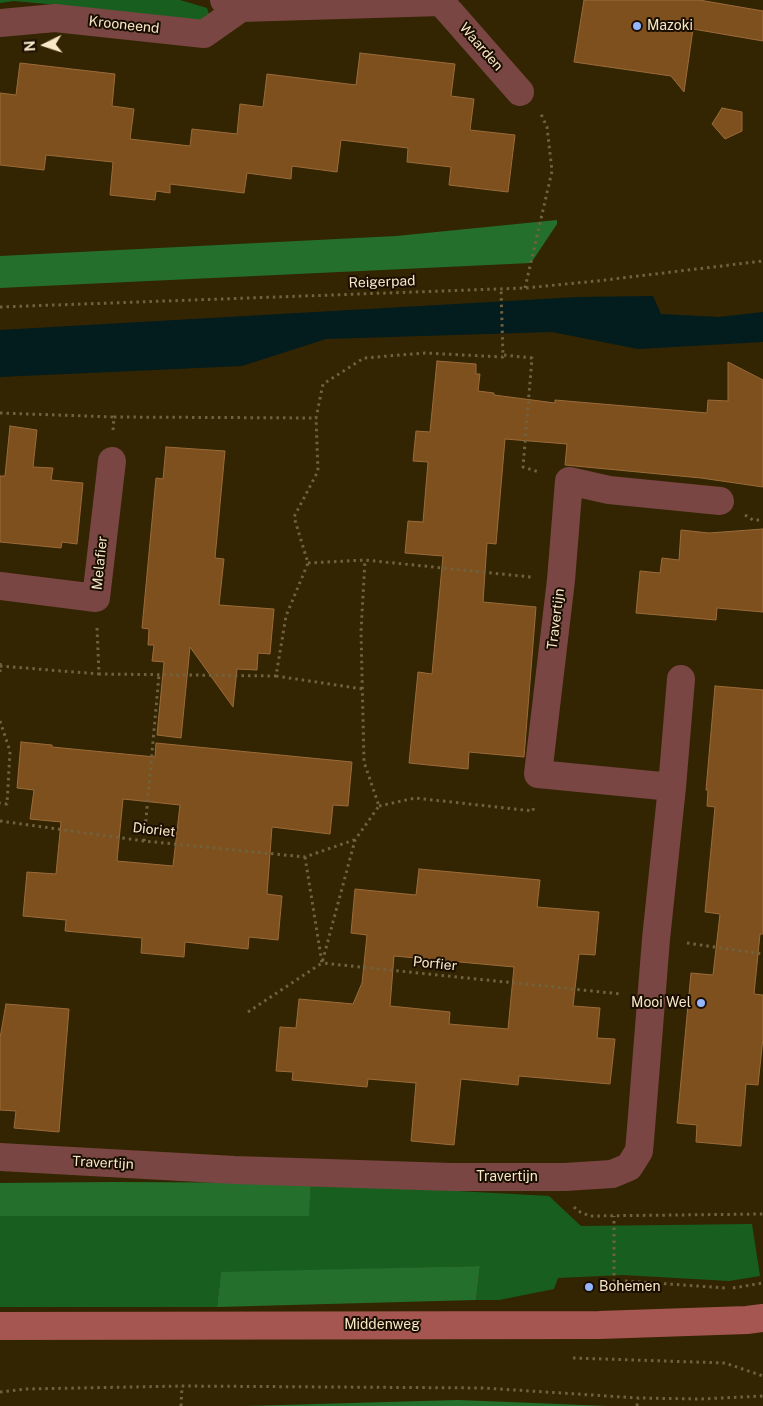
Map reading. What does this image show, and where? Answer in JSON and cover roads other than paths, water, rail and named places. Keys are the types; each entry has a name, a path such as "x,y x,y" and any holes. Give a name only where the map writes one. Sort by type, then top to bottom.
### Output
{"main road":[{"name":"Middenweg","path":"0,1326 589,1325 763,1318"}],"street":[{"name":"Waarden","path":"232,4 443,1 520,92"},
{"name":"Krooneend","path":"0,23 54,18 204,34 232,4"},
{"name":"Melafier","path":"0,586 96,598 112,461"},
{"name":"Travertijn","path":"672,787 538,774 561,580 569,481 609,490 720,501"},
{"name":"Travertijn","path":"0,1157 244,1171 451,1177 565,1177 612,1174 629,1166 639,1152 656,939 681,679"}],"water":[{"path":"653,296 661,314 719,317 763,312 763,342 638,349 552,332 326,339 242,366 0,377 0,330 578,297"}],"place":[{"name":"Mazoki","path":"637,26"},
{"name":"Mooi Wel","path":"701,1003"},
{"name":"Bohemen","path":"589,1287"}]}
